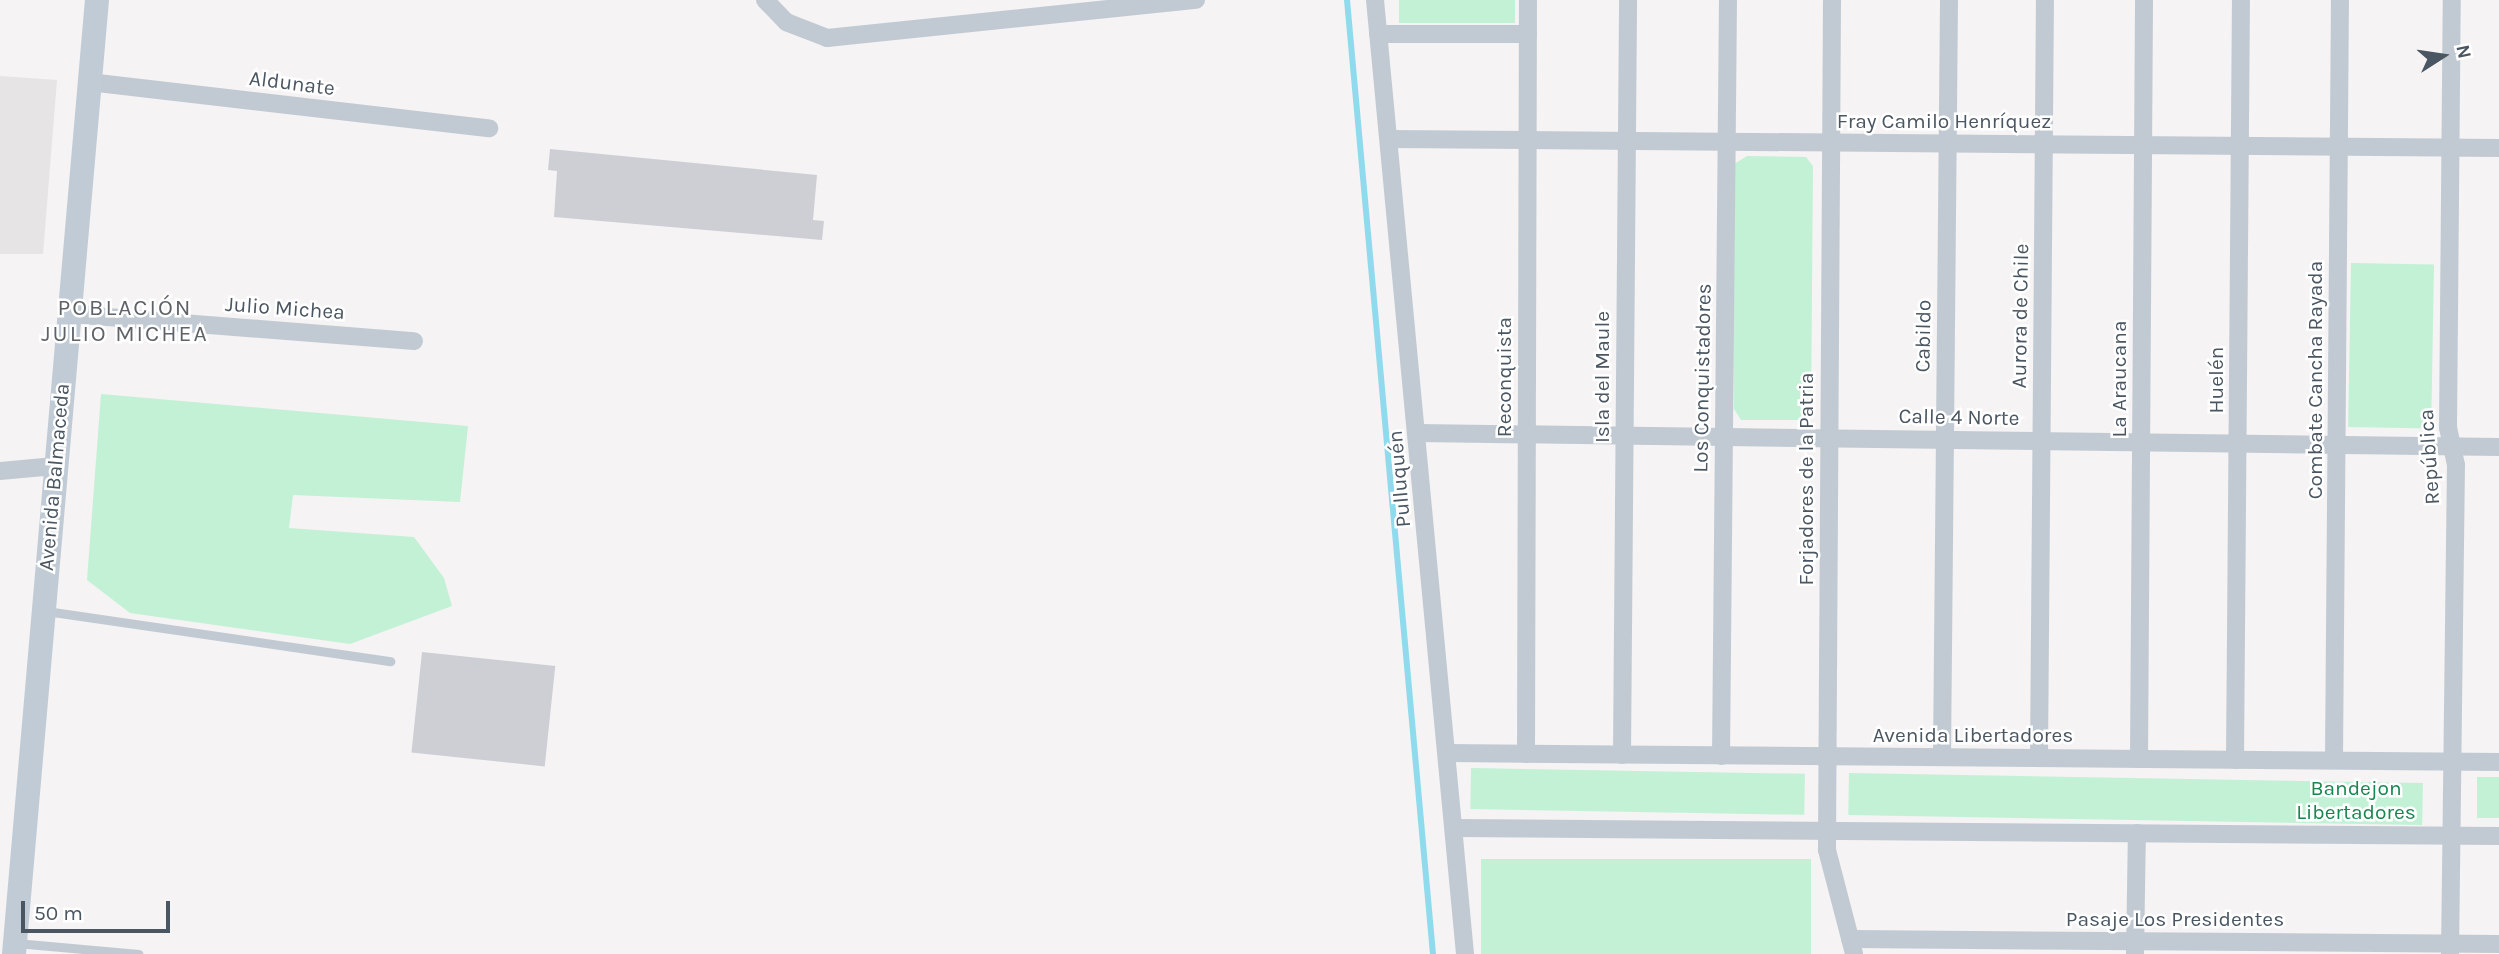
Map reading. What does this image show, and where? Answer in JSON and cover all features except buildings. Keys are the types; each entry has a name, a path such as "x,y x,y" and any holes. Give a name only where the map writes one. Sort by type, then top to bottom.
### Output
{"main road":[{"name":"Avenida Balmaceda","path":"15,948 42,611 97,0"}],"street":[{"path":"765,0 786,22 827,38 1196,0"},
{"name":"Pulluquén","path":"1375,0 1418,433 1465,954"},
{"name":"Reconquista","path":"1526,754 1528,0"},
{"name":"Isla del Maule","path":"1622,755 1628,0"},
{"name":"Los Conquistadores","path":"1721,756 1728,0"},
{"name":"Forjadores de la Patria","path":"1832,0 1826,831 1827,850 1852,946"},
{"name":"Cabildo","path":"1942,757 1949,0"},
{"name":"Aurora de Chile","path":"2039,758 2045,0"},
{"name":"La Araucana","path":"2139,759 2144,0"},
{"name":"Huelén","path":"2235,760 2241,0"},
{"name":"Combate Cancha Rayada","path":"2334,760 2340,0"},
{"name":"República","path":"2450,949 2456,465 2448,428 2452,0"},
{"path":"1378,34 1528,34"},
{"name":"Aldunate","path":"89,82 489,128"},
{"name":"Fray Camilo Henríquez","path":"1389,139 2499,148"},
{"name":"Julio Michea","path":"69,314 414,341"},
{"name":"Calle 4 Norte","path":"1418,433 2499,447"},
{"path":"0,471 55,466"},
{"name":"Avenida Libertadores","path":"1447,753 2499,762"},
{"path":"1454,828 2499,836"},
{"path":"2135,947 2137,833"},
{"name":"Pasaje Los Presidentes","path":"1852,946 2450,949 2499,944"}],"lane":[{"path":"42,611 390,661"},
{"path":"15,948 139,954"}],"shaded area":[{"path":"0,76 57,80 43,254 0,254"}],"green space":[{"path":"1399,0 1515,0 1515,23 1399,23"},
{"path":"1747,156 1806,157 1813,166 1811,410 1802,420 1741,420 1734,409 1731,166"},
{"path":"2351,263 2434,264 2431,428 2348,427"},
{"path":"101,394 468,426 460,502 293,495 289,528 414,537 444,578 452,606 350,644 130,613 87,580"},
{"path":"1471,768 1805,774 1804,815 1470,809"},
{"name":"Bandejon Libertadores","path":"1849,773 2423,783 2422,825 1848,815"},
{"path":"2477,777 2499,777 2499,818 2477,818"},
{"path":"1481,859 1811,859 1811,954 1481,954"}],"waterway":[{"path":"1347,0 1433,954"}],"district":[{"name":"POBLACIÓN JULIO MICHEA","path":"125,321"}]}
